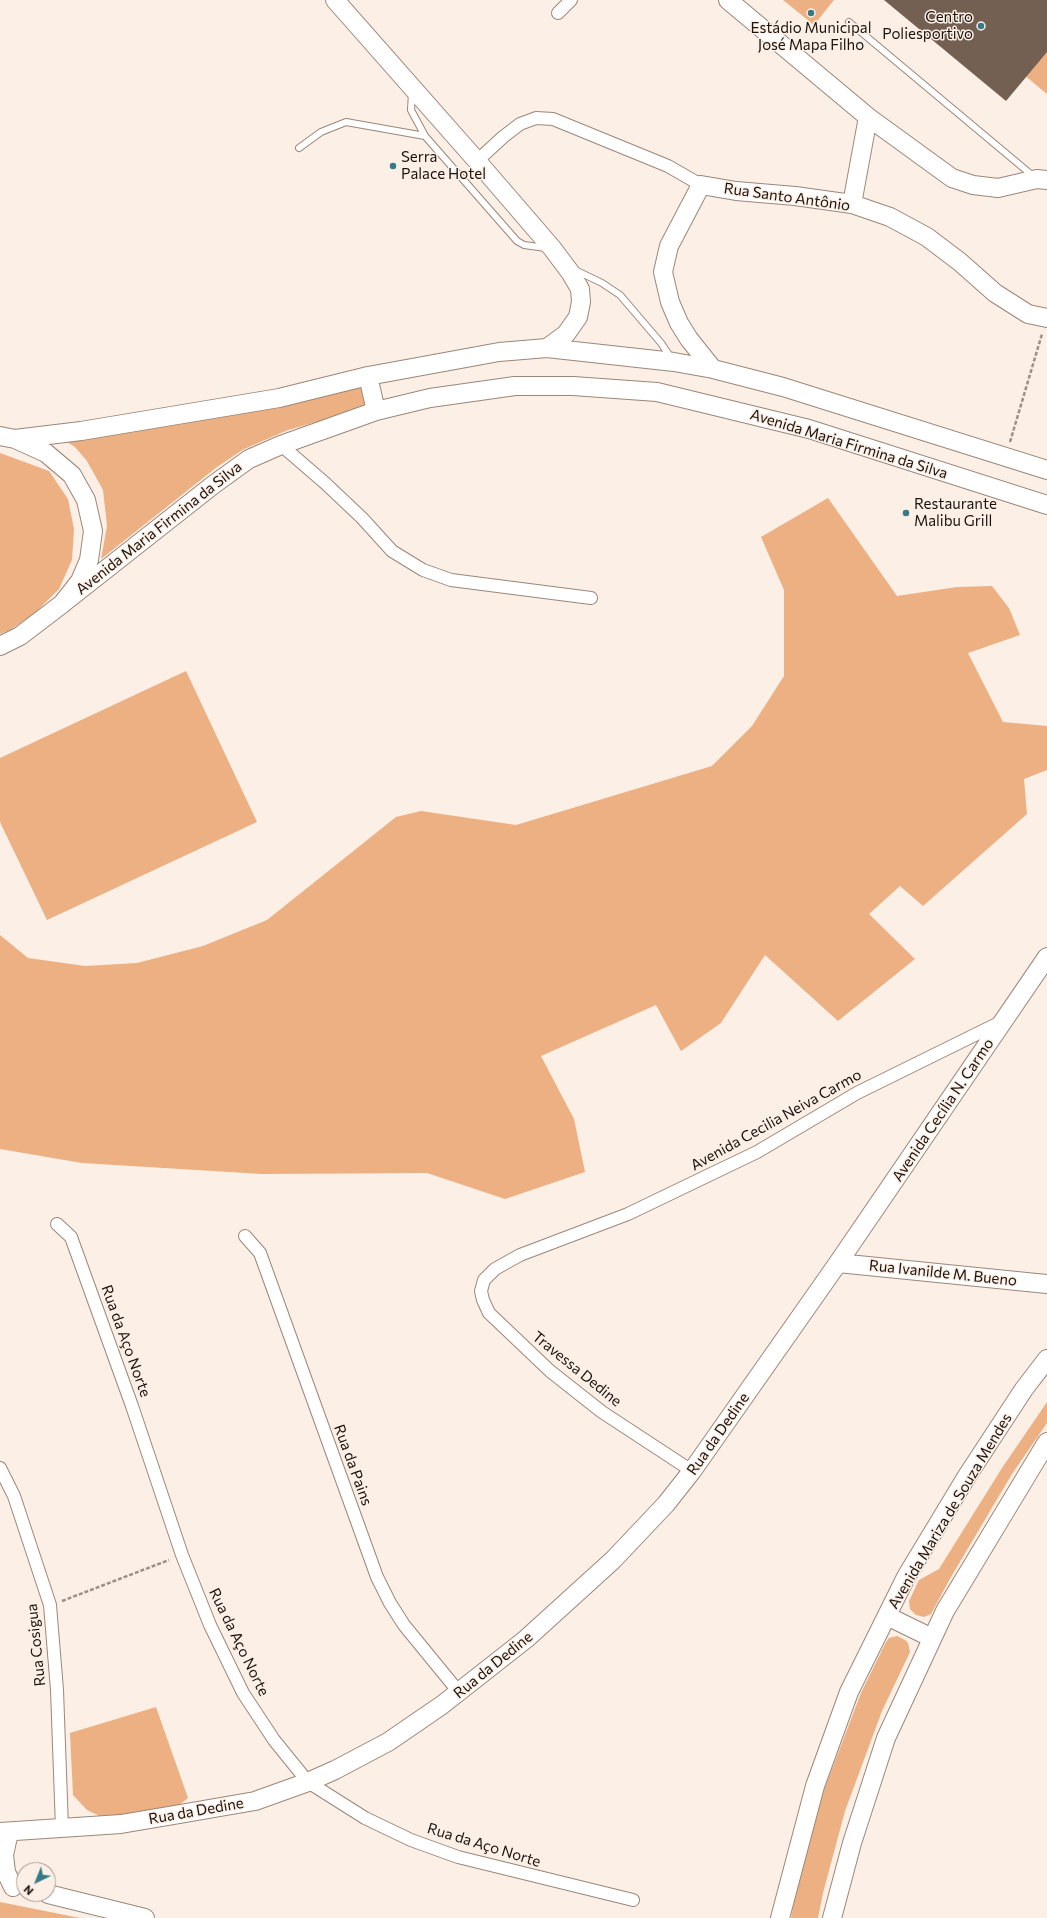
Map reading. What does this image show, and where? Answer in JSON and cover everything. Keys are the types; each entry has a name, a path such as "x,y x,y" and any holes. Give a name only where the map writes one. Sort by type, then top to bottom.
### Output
{"main road":[{"path":"335,0 552,248 580,289 581,302 578,317 566,334 547,348"},
{"path":"728,0 868,116 952,178 973,185 998,188 1042,179"},
{"path":"852,204 868,116"},
{"path":"701,185 669,246 663,272 670,302 679,323 689,339 713,369"},
{"name":"Rua Santo Antônio","path":"701,185 736,191 795,196 852,204 890,217 927,237 960,262 995,293 1045,326"},
{"path":"8,437 81,431 279,398 368,376 499,352 547,348 713,369 783,387 1047,470"},
{"path":"657,392 666,362"},
{"path":"368,376 376,412"},
{"name":"Avenida Maria Firmina da Silva","path":"62,604 213,485 249,459 376,412 430,398 515,386 573,386 657,392 809,429 1047,505"},
{"path":"0,646 20,636 62,604 80,581 89,560 93,531 86,500 72,475 46,453 8,437"},
{"name":"Avenida Cecília N. Carmo","path":"838,1263 1004,1021 1045,965"},
{"name":"Rua Ivanilde M. Bueno","path":"838,1263 1047,1284"},
{"name":"Rua da Dedine","path":"5,1832 120,1824 247,1802 308,1782 335,1770 388,1742 442,1705 526,1639 613,1560 666,1504 692,1471 838,1263"},
{"name":"Avenida Mariza de Souza Mendes","path":"780,1918 815,1786 850,1692 906,1577 967,1476 1024,1388 1047,1359"},
{"path":"832,1918 852,1843 886,1738 944,1611 1047,1442"},
{"path":"887,1616 932,1638"},
{"path":"5,1832 4,1855 6,1872 12,1887"},
{"path":"56,1896 145,1918"}],"street":[{"path":"558,13 570,0"},
{"path":"477,161 503,137 520,124 536,118 552,119 668,166 701,185"},
{"path":"281,446 325,483 362,518 392,550 423,570 451,580 591,598"},
{"name":"Avenida Cecilia Neiva Carmo","path":"495,1269 520,1255 628,1214 693,1184 758,1152 857,1093 1004,1021"},
{"name":"Rua da Aço Norte","path":"57,1224 71,1237 132,1406 182,1555 210,1625 243,1693 274,1740 308,1782 365,1818 411,1840 458,1857 633,1900"},
{"name":"Rua da Pains","path":"244,1236 260,1253 377,1577 390,1603 404,1625 458,1691"},
{"name":"Travessa Dedine","path":"495,1269 484,1280 481,1291 489,1313 556,1376 602,1412 692,1471"},
{"name":"Rua Cosigua","path":"0,1468 14,1496 50,1605 57,1690 62,1828"}],"lane":[{"path":"849,22 1042,179"},
{"path":"412,89 411,110 425,136 517,241 524,245 552,248"},
{"path":"299,148 320,132 346,122 425,136"},
{"path":"565,266 602,284 620,295 661,343 666,362"}],"path":[{"path":"1005,458 1045,326"},
{"path":"50,1605 182,1555"}],"shaded area":[{"name":"Estádio Municipal José Mapa Filho","path":"783,0 834,0 814,25"},
{"path":"1047,46 1047,94 1023,74"},
{"path":"364,386 366,408 288,430 244,449 217,467 101,559 107,526 103,490 87,461 75,447 64,440"},
{"path":"0,453 49,471 68,499 74,529 72,560 59,589 34,614 10,630 0,634"},
{"path":"828,498 897,596 957,587 992,586 1009,608 1020,635 968,653 1003,722 1047,726 1047,770 1024,779 1027,814 923,906 900,886 869,914 915,959 838,1021 765,955 721,1023 681,1051 656,1005 541,1056 574,1119 585,1172 505,1199 427,1173 262,1174 82,1163 0,1149 0,935 28,958 85,966 137,963 203,946 267,920 396,817 421,811 516,825 712,766 752,726 784,676 784,590 761,537"},
{"path":"186,671 257,822 47,920 0,822 0,758"},
{"path":"1047,1402 1047,1423 1012,1474 951,1577 931,1614 924,1617 916,1615 910,1609 909,1601 919,1580 939,1569 1002,1468"},
{"path":"897,1636 908,1643 910,1652 882,1711 845,1811 823,1893 818,1918 791,1918 797,1885 824,1790 861,1693 886,1642 889,1638"},
{"path":"156,1707 188,1798 179,1805 131,1816 102,1817 87,1810 73,1795 70,1733"},
{"path":"0,1902 80,1918 0,1918"}],"building":[{"name":"Centro Poliesportivo","path":"884,0 1047,0 1047,52 1006,101"}],"place":[{"name":"Estádio Municipal José Mapa Filho","path":"811,13"},
{"name":"Centro Poliesportivo","path":"981,26"},
{"name":"Serra Palace Hotel","path":"393,166"},
{"name":"Restaurante Malibu Grill","path":"906,513"}]}
